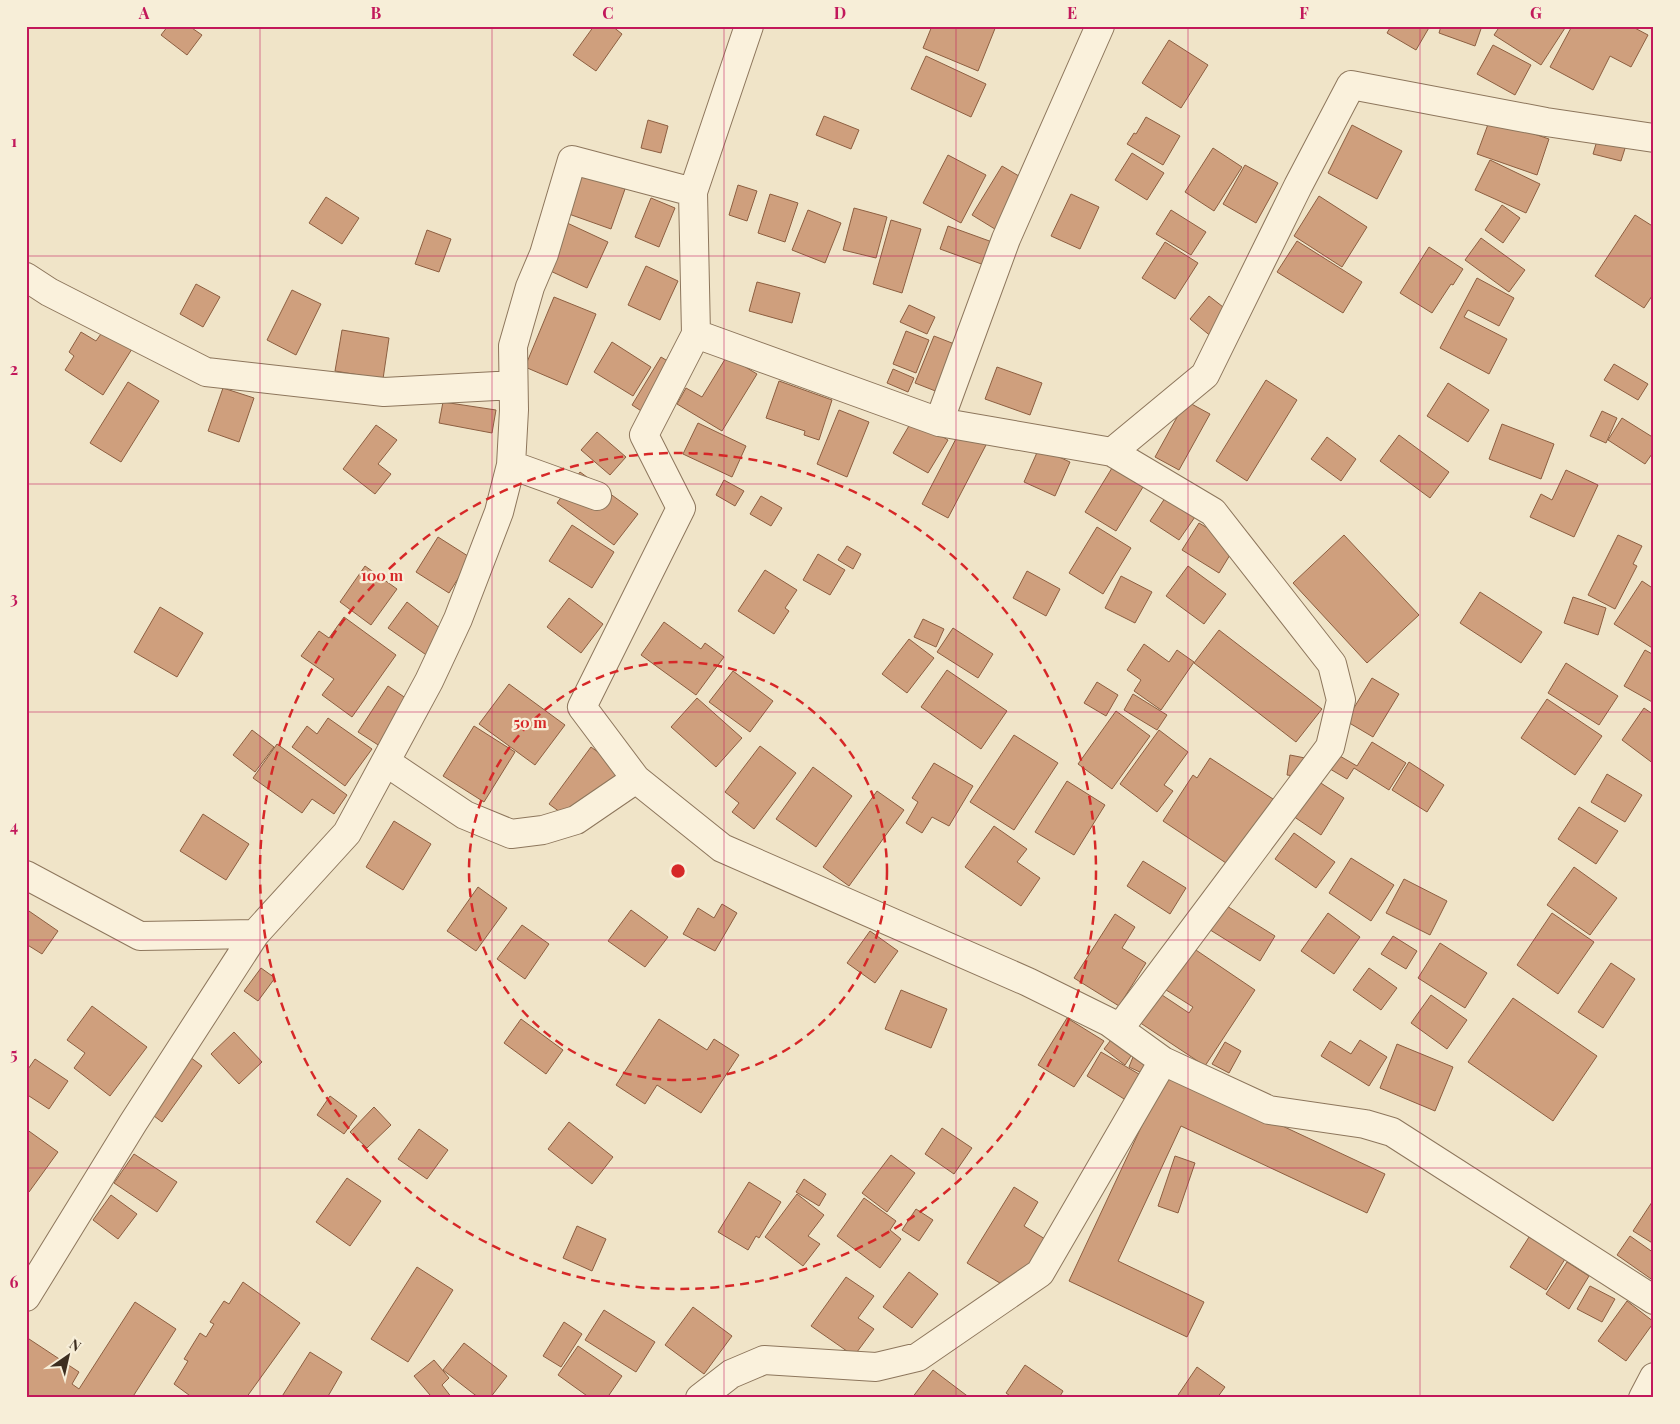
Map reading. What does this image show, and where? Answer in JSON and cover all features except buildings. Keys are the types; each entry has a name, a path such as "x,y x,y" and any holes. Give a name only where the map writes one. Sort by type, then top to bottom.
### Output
{"street":[{"path":"749,26 693,192 696,334 644,434 681,508 582,707 636,779 722,848 1028,982 1109,1022 1162,1061 1269,1110 1365,1124 1392,1132 1654,1300"},
{"path":"939,422 1006,239 1100,26"},
{"path":"1112,452 1205,375 1298,186 1351,85 1546,122 1654,138"},
{"path":"26,1297 133,1123 254,934 347,833 429,681 458,619 499,512 511,465 514,410 513,346 530,287 544,254 572,160 693,192"},
{"path":"26,276 49,292 206,372 384,392 513,385"},
{"path":"696,334 939,422 1112,452 1213,512 1332,664 1341,700 1330,746 1119,1029"},
{"path":"511,465 597,496"},
{"path":"386,762 465,815 511,834 543,830 576,820 636,779"},
{"path":"26,875 140,936 254,934"},
{"path":"700,1398 731,1374 764,1360 876,1367 918,1357 1040,1273 1162,1061"},
{"path":"1643,1398 1654,1377"}]}
